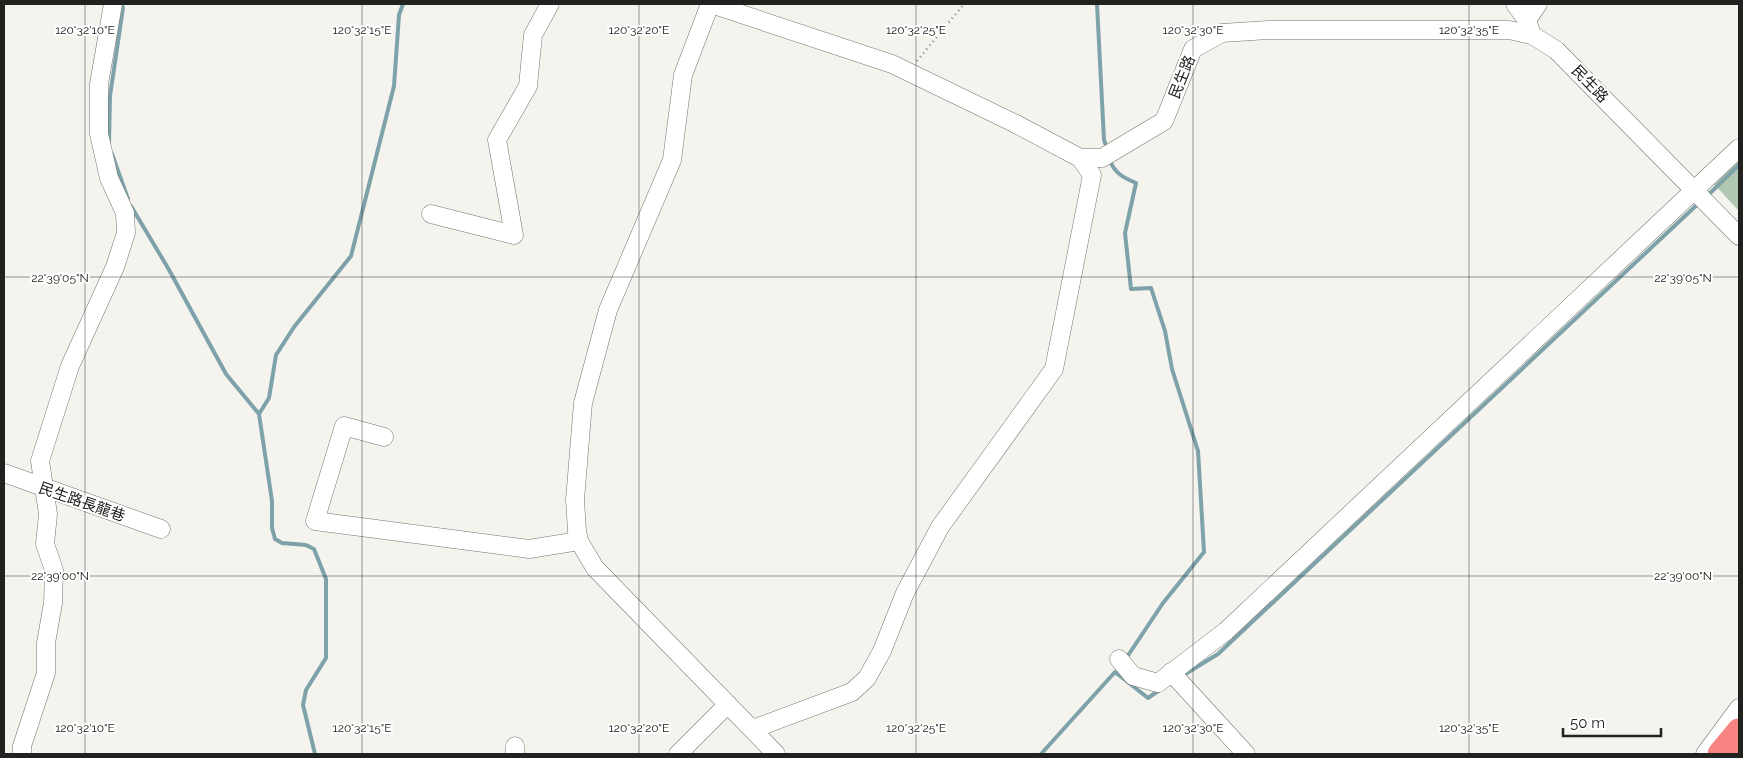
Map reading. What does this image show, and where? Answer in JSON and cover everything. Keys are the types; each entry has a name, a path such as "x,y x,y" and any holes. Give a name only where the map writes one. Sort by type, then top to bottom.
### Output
{"highway":[{"path":"1720,754 1739,731"}],"street":[{"path":"22,754 22,746 46,673 46,643 53,603 54,570 45,544 48,514 40,461 70,366 115,267 126,233 125,213 109,178 99,134 99,84 113,4"},
{"path":"430,214 514,235 497,140 528,86 533,35 550,4"},
{"path":"710,4 683,75 672,160 608,310 583,403 575,500 579,541 595,568 776,754"},
{"name":"民生路","path":"710,4 892,64 1014,123 1080,158 1102,158 1164,121 1193,48 1222,33 1268,30 1509,30 1529,28 1556,50 1739,236"},
{"path":"1515,4 1529,28"},
{"path":"1529,28 1538,4"},
{"path":"1120,659 1133,676 1158,683 1226,631 1739,148"},
{"path":"753,729 852,692 868,678 882,651 905,593 940,527 1054,369 1092,175 1080,158"},
{"path":"384,437 344,426 315,521 529,549 579,541"},
{"name":"民生路長龍巷","path":"4,473 161,529"},
{"path":"1171,672 1246,754"},
{"path":"678,754 728,704"},
{"path":"1705,754 1739,708"}],"path":[{"path":"908,72 964,4"}],"green space":[{"path":"1739,157 1739,211 1712,182"}],"waterway":[{"path":"109,143 110,96 123,8 121,4"},
{"path":"315,754 303,705 306,690 326,658 326,579 314,549 306,545 282,543 275,539 272,528 272,501 259,414 269,398 276,355 294,327 351,256 394,86 399,15 403,4"},
{"path":"1097,4 1104,140 1107,148"},
{"path":"112,154 128,199"},
{"path":"1110,160 1120,175 1136,183 1125,233 1131,289 1151,288 1165,331 1172,369 1198,451 1204,552 1163,603 1127,657"},
{"path":"1707,196 1739,165"},
{"path":"1182,676 1218,654 1700,202"},
{"path":"131,206 168,268 226,374 259,414"},
{"path":"1041,754 1115,672 1148,698 1161,689"}]}
